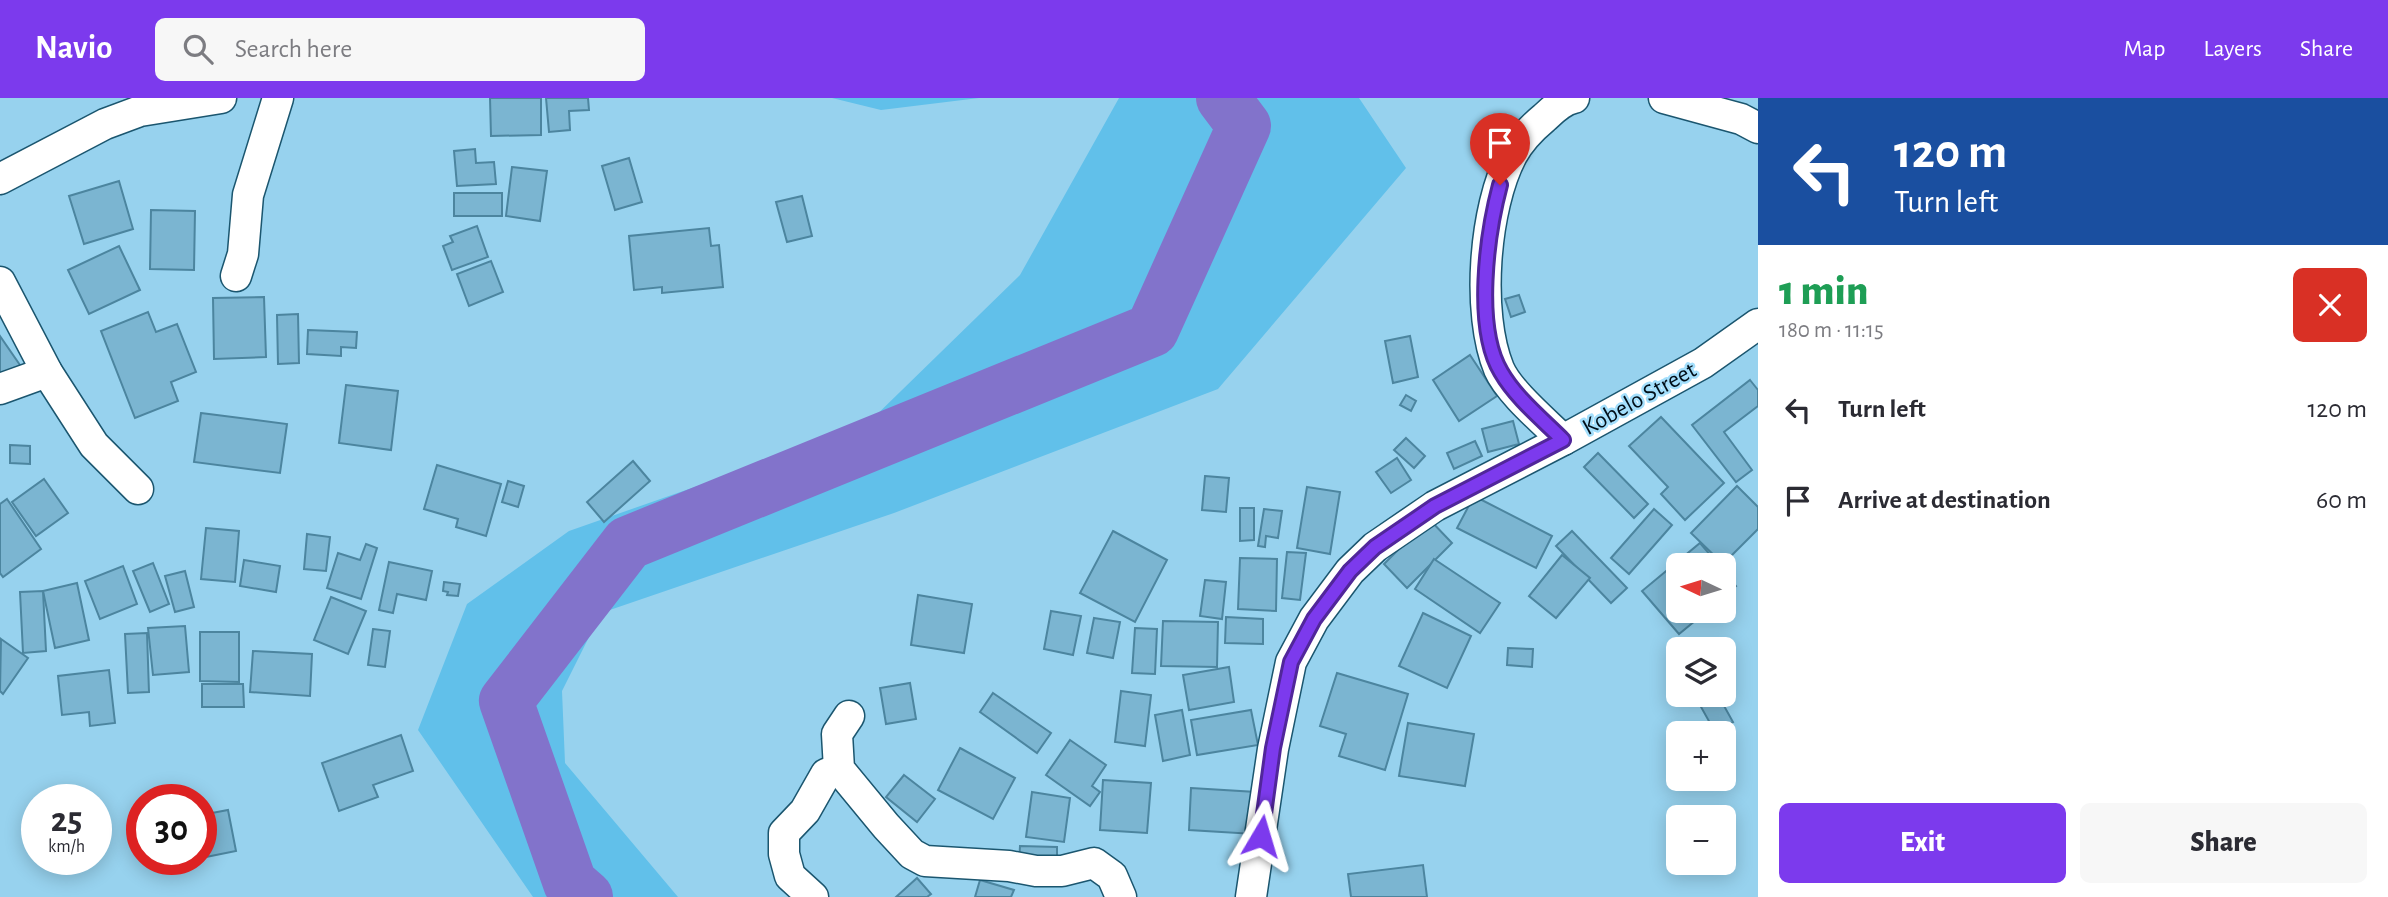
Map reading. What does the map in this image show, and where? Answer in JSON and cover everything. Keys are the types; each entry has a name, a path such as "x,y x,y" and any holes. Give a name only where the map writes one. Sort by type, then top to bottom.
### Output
{"street":[{"path":"0,179 105,124 140,111 221,98"},
{"path":"236,276 243,254 248,195 278,98"},
{"path":"1664,98 1741,119 1758,128"},
{"path":"1563,440 1522,400 1500,371 1487,332 1486,289 1487,254 1504,172 1514,151 1537,124 1568,99"},
{"path":"0,282 47,372 94,444 138,489"},
{"name":"Kobelo Street","path":"1251,897 1273,748 1291,662 1314,619 1350,571 1375,547 1435,506 1703,363 1758,324"},
{"path":"0,389 47,372"},
{"path":"849,716 837,734 839,769 912,854 925,861 1062,872 1094,863 1112,876 1121,897"},
{"path":"813,897 790,876 784,854 784,833 805,811 826,774 839,769"}],"shaded area":[{"path":"832,98 979,98 881,110"},
{"path":"1119,98 1359,98 1406,168 1218,389 894,513 601,613 562,691 565,763 678,897 533,897 418,730 467,604 569,531 863,428 1020,275"}],"building":[{"path":"490,98 541,98 541,135 491,136"},
{"path":"546,98 588,98 589,110 569,111 570,130 549,132"},
{"path":"475,149 476,163 494,162 496,184 457,186 454,151"},
{"path":"629,158 642,202 615,210 602,166"},
{"path":"512,167 547,171 540,221 506,216"},
{"path":"119,181 133,229 84,244 69,196"},
{"path":"454,193 502,193 502,216 454,216"},
{"path":"802,196 812,236 787,242 776,202"},
{"path":"151,210 195,211 194,270 150,269"},
{"path":"477,226 488,257 452,270 443,246 453,242 450,236"},
{"path":"709,228 711,246 719,245 723,287 662,293 662,287 634,290 629,236"},
{"path":"119,246 140,290 89,314 68,270"},
{"path":"491,261 503,292 469,306 457,274"},
{"path":"1519,295 1525,312 1511,317 1505,299"},
{"path":"264,297 266,357 214,359 213,298"},
{"path":"148,312 156,332 177,324 196,372 171,382 178,401 135,418 101,331"},
{"path":"298,314 299,363 278,364 277,315"},
{"path":"308,330 357,332 356,348 341,347 341,356 307,354"},
{"path":"0,336 22,368 0,376"},
{"path":"1410,336 1418,377 1393,383 1385,341"},
{"path":"1470,355 1497,396 1459,421 1433,380"},
{"path":"1750,380 1758,390 1758,406 1724,432 1752,470 1736,482 1692,425"},
{"path":"346,385 398,391 391,450 339,443"},
{"path":"1406,395 1416,401 1411,411 1400,405"},
{"path":"201,413 287,424 280,473 194,462"},
{"path":"1661,417 1724,483 1685,520 1661,494 1668,487 1629,446"},
{"path":"1513,421 1519,444 1488,452 1482,429"},
{"path":"1406,438 1425,456 1414,468 1394,450"},
{"path":"1475,441 1482,456 1454,469 1447,453"},
{"path":"10,445 30,446 30,464 10,463"},
{"path":"1598,453 1648,504 1634,518 1584,467"},
{"path":"1397,458 1411,480 1391,493 1376,472"},
{"path":"633,461 650,481 604,522 587,502"},
{"path":"437,465 501,484 486,536 456,527 458,519 424,509"},
{"path":"1205,476 1229,478 1226,512 1202,510"},
{"path":"44,479 68,513 36,536 12,502"},
{"path":"508,481 524,486 518,507 502,502"},
{"path":"1737,486 1758,507 1758,529 1734,553 1712,553 1691,533"},
{"path":"1307,487 1340,492 1330,554 1297,548"},
{"path":"1474,496 1552,536 1536,568 1457,528"},
{"path":"7,499 41,549 3,577 0,573 0,504"},
{"path":"1240,508 1254,508 1254,540 1240,541"},
{"path":"1264,509 1282,511 1278,538 1266,536 1265,547 1258,546"},
{"path":"1654,509 1672,525 1629,574 1611,558"},
{"path":"1429,519 1452,543 1407,588 1384,564"},
{"path":"206,528 239,531 235,582 201,579"},
{"path":"1113,531 1167,560 1135,622 1080,593"},
{"path":"1572,531 1627,588 1611,603 1556,546"},
{"path":"307,534 330,537 326,571 304,569"},
{"path":"1700,543 1709,553 1688,553"},
{"path":"366,544 377,548 361,599 327,588 338,553 360,560"},
{"path":"1287,552 1306,553 1300,600 1282,598"},
{"path":"1562,555 1590,578 1556,618 1529,596"},
{"path":"1240,558 1277,559 1276,611 1238,609"},
{"path":"1434,559 1500,603 1480,633 1415,589"},
{"path":"244,560 280,566 276,592 240,586"},
{"path":"389,562 432,571 426,600 397,594 393,613 379,610"},
{"path":"153,563 169,604 150,612 133,571"},
{"path":"123,566 137,604 100,619 85,581"},
{"path":"185,571 194,607 175,612 165,576"},
{"path":"1666,571 1666,619 1642,591"},
{"path":"1205,580 1226,582 1222,619 1200,616"},
{"path":"444,582 460,584 458,596 447,595 448,592 443,591"},
{"path":"77,583 89,640 55,648 43,591"},
{"path":"43,591 46,651 23,653 20,592"},
{"path":"918,595 972,604 964,653 911,645"},
{"path":"331,597 366,611 348,654 314,640"},
{"path":"1051,611 1081,616 1073,655 1044,649"},
{"path":"1423,613 1471,636 1447,688 1399,666"},
{"path":"1226,617 1263,619 1263,644 1225,643"},
{"path":"1094,618 1120,622 1113,658 1087,653"},
{"path":"1163,621 1218,622 1217,667 1161,666"},
{"path":"1670,623 1692,623 1679,634"},
{"path":"185,626 189,672 153,675 148,628"},
{"path":"1135,628 1157,629 1155,674 1132,673"},
{"path":"373,629 390,631 385,667 368,665"},
{"path":"200,632 239,632 239,682 200,681"},
{"path":"147,633 149,692 128,693 125,634"},
{"path":"1,639 28,658 3,694 0,691"},
{"path":"1508,648 1533,649 1532,667 1507,665"},
{"path":"253,651 312,654 310,696 250,692"},
{"path":"1229,667 1234,702 1189,710 1183,675"},
{"path":"109,670 115,723 90,726 89,712 62,715 58,676"},
{"path":"1337,673 1408,694 1385,770 1339,756 1346,734 1320,726"},
{"path":"910,683 916,719 886,724 880,688"},
{"path":"202,684 243,684 244,707 202,707"},
{"path":"1121,691 1151,695 1145,746 1115,742"},
{"path":"993,693 1051,733 1037,753 980,712"},
{"path":"1701,707 1725,707 1732,721 1709,721"},
{"path":"1182,710 1190,755 1163,761 1155,715"},
{"path":"1251,710 1258,745 1197,755 1191,720"},
{"path":"1408,723 1474,734 1465,786 1399,776"},
{"path":"401,735 413,771 373,785 378,797 339,811 322,763"},
{"path":"1070,740 1106,765 1092,786 1100,792 1090,806 1046,775"},
{"path":"960,748 1015,778 993,819 938,790"},
{"path":"904,775 935,799 917,822 886,797"},
{"path":"1103,780 1151,783 1147,833 1100,830"},
{"path":"1191,788 1256,792 1254,834 1189,830"},
{"path":"1032,792 1070,798 1064,842 1026,837"},
{"path":"228,810 236,851 217,855 217,812"},
{"path":"1020,846 1057,847 1057,865 1019,863"},
{"path":"1423,865 1427,897 1351,897 1348,874"},
{"path":"917,878 931,894 927,897 896,897"},
{"path":"980,880 1014,890 1011,897 975,897"}],"waterway":[{"path":"586,897 570,883 506,701 628,543 1152,330 1244,126 1223,98"}],"route":[{"path":"1261,836 1273,748 1291,662 1314,619 1350,571 1375,547 1435,506 1563,440 1522,400 1500,371 1487,332 1487,254 1500,185"}]}
